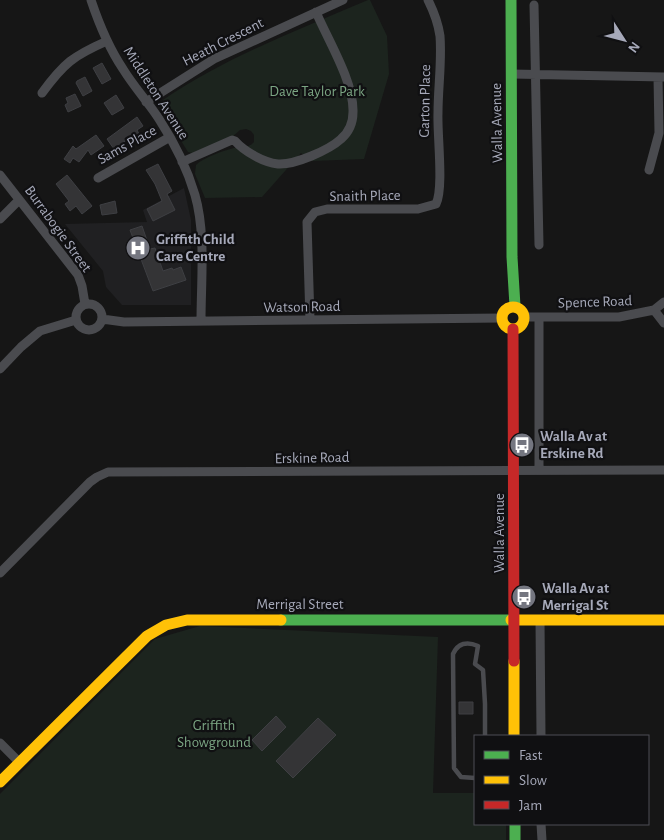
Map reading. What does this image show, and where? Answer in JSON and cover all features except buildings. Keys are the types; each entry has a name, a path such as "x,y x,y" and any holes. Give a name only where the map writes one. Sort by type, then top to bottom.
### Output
{"street":[{"name":"Middleton Avenue","path":"92,0 107,40 123,69 170,137 194,193 200,219 201,321"},
{"name":"Heath Crescent","path":"146,102 214,59 343,0"},
{"name":"Garton Place","path":"428,0 437,18 440,38 438,113 439,195 436,204"},
{"name":"Walla Avenue","path":"511,0 512,257 515,306"},
{"path":"534,5 539,245"},
{"path":"182,162 232,140 250,153 274,163 291,163 326,149 342,139 349,130 352,120 353,98 348,81 316,12"},
{"path":"42,93 69,60 107,40"},
{"path":"512,74 661,77 659,134 649,170"},
{"name":"Sams Place","path":"98,178 170,137"},
{"name":"Burrabogie Street","path":"0,175 78,275 85,304"},
{"path":"0,219 19,200"},
{"name":"Snaith Place","path":"310,320 307,222 315,212 327,209 418,209 436,204"},
{"name":"Spence Road","path":"524,317 619,316 654,310 664,302"},
{"path":"85,304 92,304 98,307 102,313 99,326 93,330 86,330 76,320 79,308 85,304"},
{"path":"515,306 522,310 524,317 522,324 513,329 504,324 502,318 506,309 515,306"},
{"path":"654,310 664,323"},
{"path":"539,317 539,470"},
{"name":"Watson Road","path":"102,319 124,322 502,318"},
{"path":"0,369 40,332 76,320"},
{"name":"Walla Avenue","path":"513,329 514,735"},
{"name":"Erskine Road","path":"0,573 90,482 108,472 664,470"},
{"name":"Merrigal Street","path":"0,782 147,636 166,625 187,620 664,620"},
{"path":"540,620 541,735"},
{"path":"0,743 19,762"},
{"path":"514,825 515,840"},
{"path":"541,825 542,840"}],"lane":[{"path":"474,778 461,777 454,768 453,654 455,649 462,644 468,643 478,646 475,664 483,670 484,735"}],"shaded area":[{"name":"Griffith Child Care Centre","path":"184,188 191,220 191,305 122,305 106,287 103,271 65,224 147,222 143,210"}],"green space":[{"name":"Dave Taylor Park","path":"370,0 387,36 389,74 364,159 312,161 301,153 262,197 205,198 195,174 196,165 204,159 219,153 249,146 254,142 254,135 246,129 240,130 231,138 197,154 188,152 162,110 163,100 237,57"},
{"name":"Griffith Showground","path":"200,626 438,637 433,793 474,793 474,825 506,825 506,840 0,840 0,794 155,639"}],"traffic: fast":[{"path":"511,0 512,257 515,306"},
{"path":"281,620 511,620"},
{"path":"515,825 515,840"}],"traffic: slow":[{"path":"513,307 521,310 524,318 521,326 513,329 505,326 502,318 505,310 513,307"},
{"path":"0,782 147,636 166,625 187,620 281,620"},
{"path":"511,620 664,620"},
{"path":"514,661 514,735"}],"traffic: jam":[{"path":"513,329 514,661"}],"place":[{"name":"Griffith Child Care Centre","path":"138,248"},
{"name":"Walla Av at Erskine Rd","path":"522,445"},
{"name":"Walla Av at Merrigal St","path":"524,597"}]}
